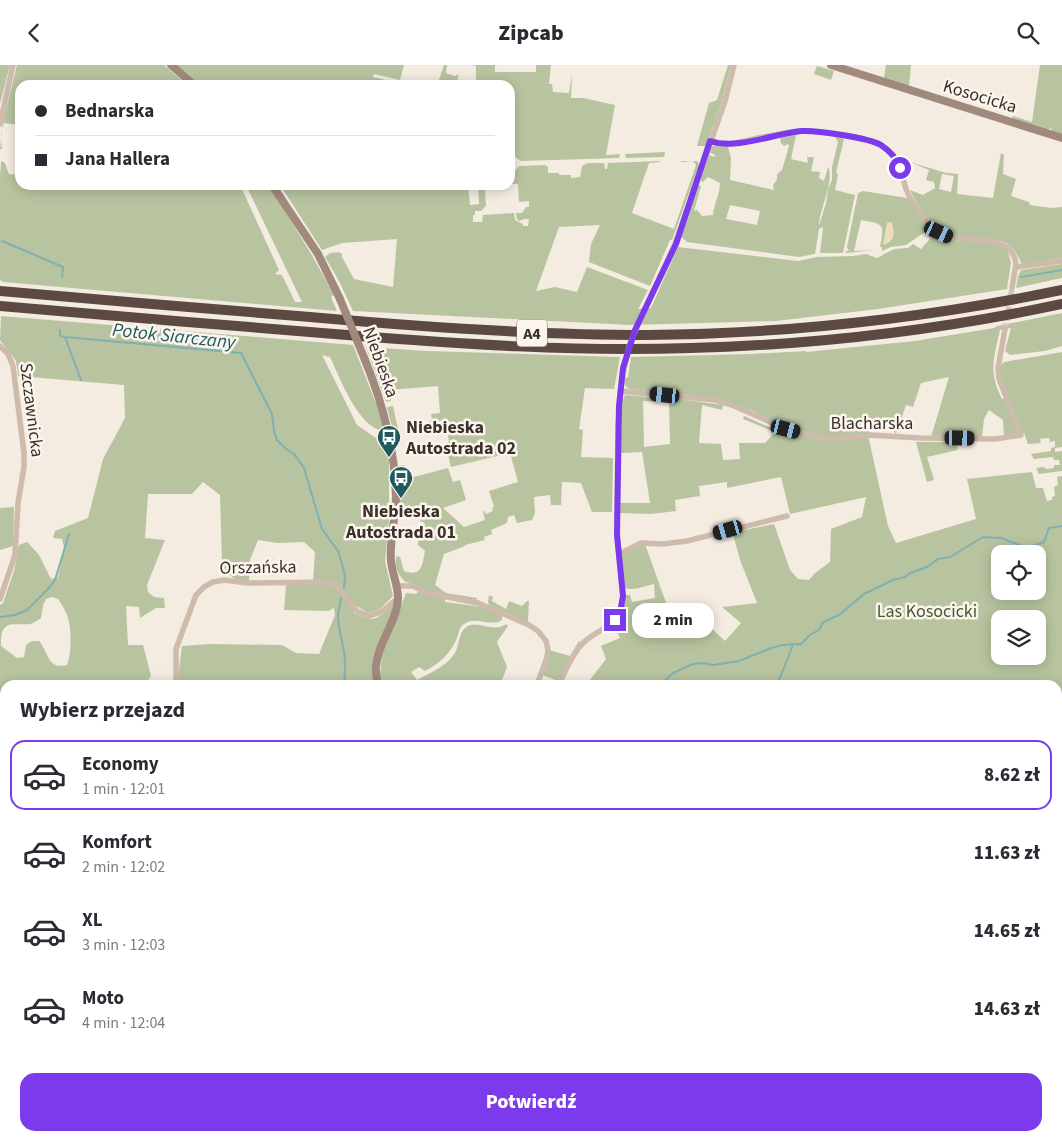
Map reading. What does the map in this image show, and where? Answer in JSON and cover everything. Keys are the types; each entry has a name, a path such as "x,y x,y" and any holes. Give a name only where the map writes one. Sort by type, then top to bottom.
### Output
{"highway":[{"name":"A4","path":"0,291 428,327 544,333 649,335 763,331 847,324 970,307 1062,290"},
{"name":"A4","path":"0,306 434,342 601,349 724,347 850,338 956,324 1062,304"}],"street":[{"path":"0,124 13,65"},
{"path":"170,65 188,80"},
{"path":"561,680 581,645 589,638 609,627 620,613 623,596 618,554 617,518 620,391 622,378 630,343 676,244 724,101 734,65"},
{"name":"Kosocicka","path":"831,65 1062,138"},
{"path":"710,141 720,145 730,144 807,131 876,143 883,146 895,158 900,167 912,201 936,230 952,238 1002,243 1012,253 1016,260 1012,288"},
{"name":"Niebieska","path":"275,190 318,255 340,299 379,395 390,438 396,496 391,561 398,598 395,612 380,650 376,667 377,680"},
{"path":"1016,267 1062,261"},
{"name":"Blacharska","path":"620,391 715,400 732,405 786,429 827,439 870,435 920,438 1005,438 1021,435 1000,379 998,368 1005,329"},
{"name":"Szczawnicka","path":"0,346 8,354 13,366 24,453 24,467 18,503 15,555 0,599"},
{"path":"618,554 641,543 663,544 687,541 787,516"},
{"name":"Orszańska","path":"176,680 176,649 188,616 196,595 213,582 224,580 247,583 328,582 338,588 357,611 368,616 381,612 398,598"},
{"path":"397,585 413,585 427,593 478,603 529,625 538,631 546,641 548,650 539,680"}],"green space":[{"path":"0,65 10,65 0,104"},
{"path":"17,65 164,65 181,80 15,80 15,124 4,123 2,131"},
{"path":"176,65 404,65 400,80 374,74 373,77 386,80 193,80"},
{"path":"444,65 447,65 446,73 455,76 459,74 457,80 439,80"},
{"path":"472,65 495,65 495,72 536,72 536,65 551,65 549,84 552,84 553,92 569,93 572,74 571,98 583,98 615,105 606,155 620,154 619,158 521,161 515,156 515,80 476,80 476,66"},
{"path":"728,65 731,65 722,101 706,146 697,146 709,103 717,100"},
{"path":"886,65 911,65 909,86 884,78"},
{"path":"1040,65 1062,65 1062,135 1052,132 1051,128 1048,130 1012,119 1013,116 1032,122"},
{"path":"817,66 834,71 831,80 814,74"},
{"path":"796,135 791,159 808,163 807,157 814,157 811,171 820,172 819,178 824,181 828,167 830,179 819,226 832,180 832,167 838,142 835,137 844,139 836,173 838,174 835,190 855,195 843,253 820,253 822,227 819,229 815,254 799,257 687,242 680,236 698,185 701,186 694,211 697,210 702,216 713,215 720,183 708,177 703,182 700,180 709,155 715,157 715,155 709,152 712,146 728,147 731,158 730,180 774,190 773,185 777,180 777,174 782,170 789,146 788,144 784,146 780,138","holes":["730,205 760,211 757,225 726,219"]},
{"path":"665,152 664,157 626,158 625,154"},
{"path":"1001,153 1004,155 1003,174 1016,179 1011,196 1029,202 1030,205 1051,208 1062,207 1062,258 1024,264 1021,263 1010,246 1004,242 953,235 937,226 924,214 910,190 923,195 935,188 934,182 926,180 929,170 910,162 946,173 958,174 957,194 993,198","holes":["942,174 954,176 951,192 939,189"]},
{"path":"693,161 697,161 699,165 672,240 670,240 650,286 589,262 591,244 600,225 559,227 536,291 555,287 577,292 587,267 648,290 638,309 651,308 678,247 798,261 817,257 866,254 877,258 894,249 908,248 913,244 921,249 930,239 928,234 933,230 951,239 990,242 1008,251 1011,263 1007,289 878,309 776,321 630,325 353,311 325,257 330,253 339,252 342,254 354,279 393,287 397,239 342,243 322,250 283,190 468,190 470,205 479,204 478,190 485,190 486,206 481,211 475,211 473,222 482,222 483,215 514,213 515,220 523,224 523,226 528,226 529,219 519,221 516,213 522,213 526,207 529,207 529,201 519,202 518,184 515,184 515,171 519,166 545,165 548,167 548,173 571,175 571,178 580,177 582,166 588,163 604,163 605,169 607,169 608,163 660,162 649,163 632,213 674,229 696,165"},
{"path":"1,162 5,163 9,174 15,175 15,190 242,190 279,270 275,274 282,275 295,302 302,302 248,190 272,190 334,295 331,297 337,311 3,282 0,280"},
{"path":"863,191 907,198 929,225 928,230 906,245 891,247 882,251 882,247 880,247 881,226 861,220 854,251 875,250 846,253 846,251 849,251 847,247 858,193"},
{"path":"1062,264 1062,278 1016,288 1021,270"},
{"name":"Las Kosocicki","path":"1062,313 1062,346 1045,351 1010,355 1005,351 1011,328 1000,330 994,373 1002,399 1008,397 1001,379 1000,367 1004,362 1062,352 1062,447 1055,448 1055,452 1062,451 1062,471 1039,474 1036,468 1054,468 1054,465 1060,465 1059,460 1054,460 1053,457 1034,459 1031,454 1051,451 1051,448 1055,447 1055,441 1050,442 1049,438 1040,439 1041,443 1028,444 1024,433 1004,436 1003,420 989,410 984,419 982,437 931,437 949,377 921,383 913,407 906,405 896,434 891,428 879,428 877,421 873,420 868,435 888,526 896,543 976,519 967,479 1032,472 1036,488 1043,488 1047,501 1052,500 1052,497 1055,496 1054,487 1058,485 1057,477 1062,476 1062,680 590,680 606,659 601,646 620,638 616,629 622,624 618,623 626,595 630,595 632,602 655,598 654,584 636,589 624,588 621,555 645,544 670,614 705,609 708,625 725,641 741,623 722,607 757,603 740,560 733,534 713,539 714,536 774,524 790,570 798,579 809,580 830,562 831,529 862,517 866,497 790,514 781,477 727,488 727,482 699,486 700,496 675,500 676,511 651,514 620,513 620,503 650,503 642,452 621,453 622,402 625,395 660,398 662,400 662,402 643,401 644,447 670,444 669,402 671,398 723,405 722,410 702,405 699,443 721,444 723,460 740,459 739,443 765,443 775,432 743,419 744,416 776,430 779,424 753,411 717,398 629,389 625,386 624,381 628,377 631,357 806,352 915,341 994,328"},
{"path":"1,316 353,345 383,421 383,431 374,428 366,421 351,400 330,357 322,355 357,425 389,447 389,519 385,561 393,596 380,609 368,613 355,605 354,613 371,619 379,617 393,605 392,613 372,667 373,680 178,680 182,646 210,644 282,645 296,653 319,654 335,615 334,608 328,611 284,610 286,585 313,583 315,552 304,542 278,543 258,540 250,560 249,582 235,579 227,573 222,563 220,495 203,482 192,494 148,494 145,538 165,540 147,585 148,592 154,597 164,598 165,608 156,608 140,618 139,607 126,606 128,645 143,645 151,676 148,680 0,680 0,605 3,603 14,571 19,545 27,542 39,555 51,579 58,577 64,547 62,539 53,538 55,531 88,518 103,459 125,418 124,385 18,376 16,361 0,340","holes":["52,597 58,599 68,618 70,631 69,660 67,665 60,666 52,663 39,641 32,641 26,645 24,657 17,658 1,646 1,637 6,627 14,624 30,624 41,618 46,599"]},
{"path":"366,347 427,351 620,357 614,389 585,388 579,429 583,430 581,457 613,458 612,512 592,512 581,483 562,482 561,505 551,505 550,495 534,497 535,513 532,520 517,523 514,515 508,517 507,523 491,530 492,534 484,537 485,540 465,545 444,554 435,585 446,593 477,598 476,601 445,596 445,602 483,607 502,616 502,620 493,623 473,621 462,625 451,649 440,661 425,671 419,667 411,672 417,680 381,680 380,674 382,655 406,593 416,594 422,588 403,580 396,566 397,556 400,557 404,571 414,573 418,571 422,566 425,551 418,545 419,529 425,523 420,521 423,511 400,508 399,466 404,465 406,479 448,468 453,482 460,480 466,500 443,508 464,527 485,520 483,511 486,514 493,511 492,508 494,507 489,491 518,482 510,453 451,467 445,443 449,442 446,420 427,423 432,419 431,414 440,413 438,386 389,390 391,401 386,402"},
{"path":"393,406 399,434 394,435 387,407"},
{"path":"916,442 956,442 958,450 927,457 934,480 927,482"},
{"path":"14,507 13,546 0,550 0,508"},
{"path":"489,595 493,597 492,601 506,609 509,601 522,606 529,601 528,621 489,605"},
{"path":"506,624 508,626 497,642 507,667 502,680 417,680 433,672 452,658 461,633 470,625 501,627"},
{"path":"579,641 580,643 559,680 542,675 549,650 570,656"}],"sand":[{"path":"887,223 892,223 894,234 890,241 883,245"}],"waterway":[{"path":"2,241 63,267 62,277"},
{"path":"1021,277 1062,270"},
{"name":"Potok Siarczany","path":"60,330 60,336 65,337 241,353 272,414 277,440 295,455 304,468 322,529 338,551 345,576 344,588"},
{"path":"65,337 81,380"},
{"path":"665,680 673,673 693,664 713,665 739,661 771,648 801,644 810,635 819,630 823,622 839,615 864,594 927,567 938,559 950,557 983,537 1001,538 1027,548 1044,542 1049,528 1062,526"},
{"path":"0,617 15,615 27,610 49,588 55,580 69,534"},
{"name":"Potok Siarczany","path":"338,614 341,598"},
{"name":"Potok Siarczany","path":"338,615 345,660 344,680"},
{"path":"779,680 793,645"}],"tunnel":[{"path":"1005,329 1012,288"}],"place":[{"name":"Niebieska Autostrada 02","path":"389,458"},
{"name":"Niebieska Autostrada 01","path":"401,499"}],"route":[{"path":"615,620 620,613 623,596 617,535 618,424 623,368 635,330 676,244 710,141 725,145 802,131 818,132 883,146 895,158 900,168"}]}
